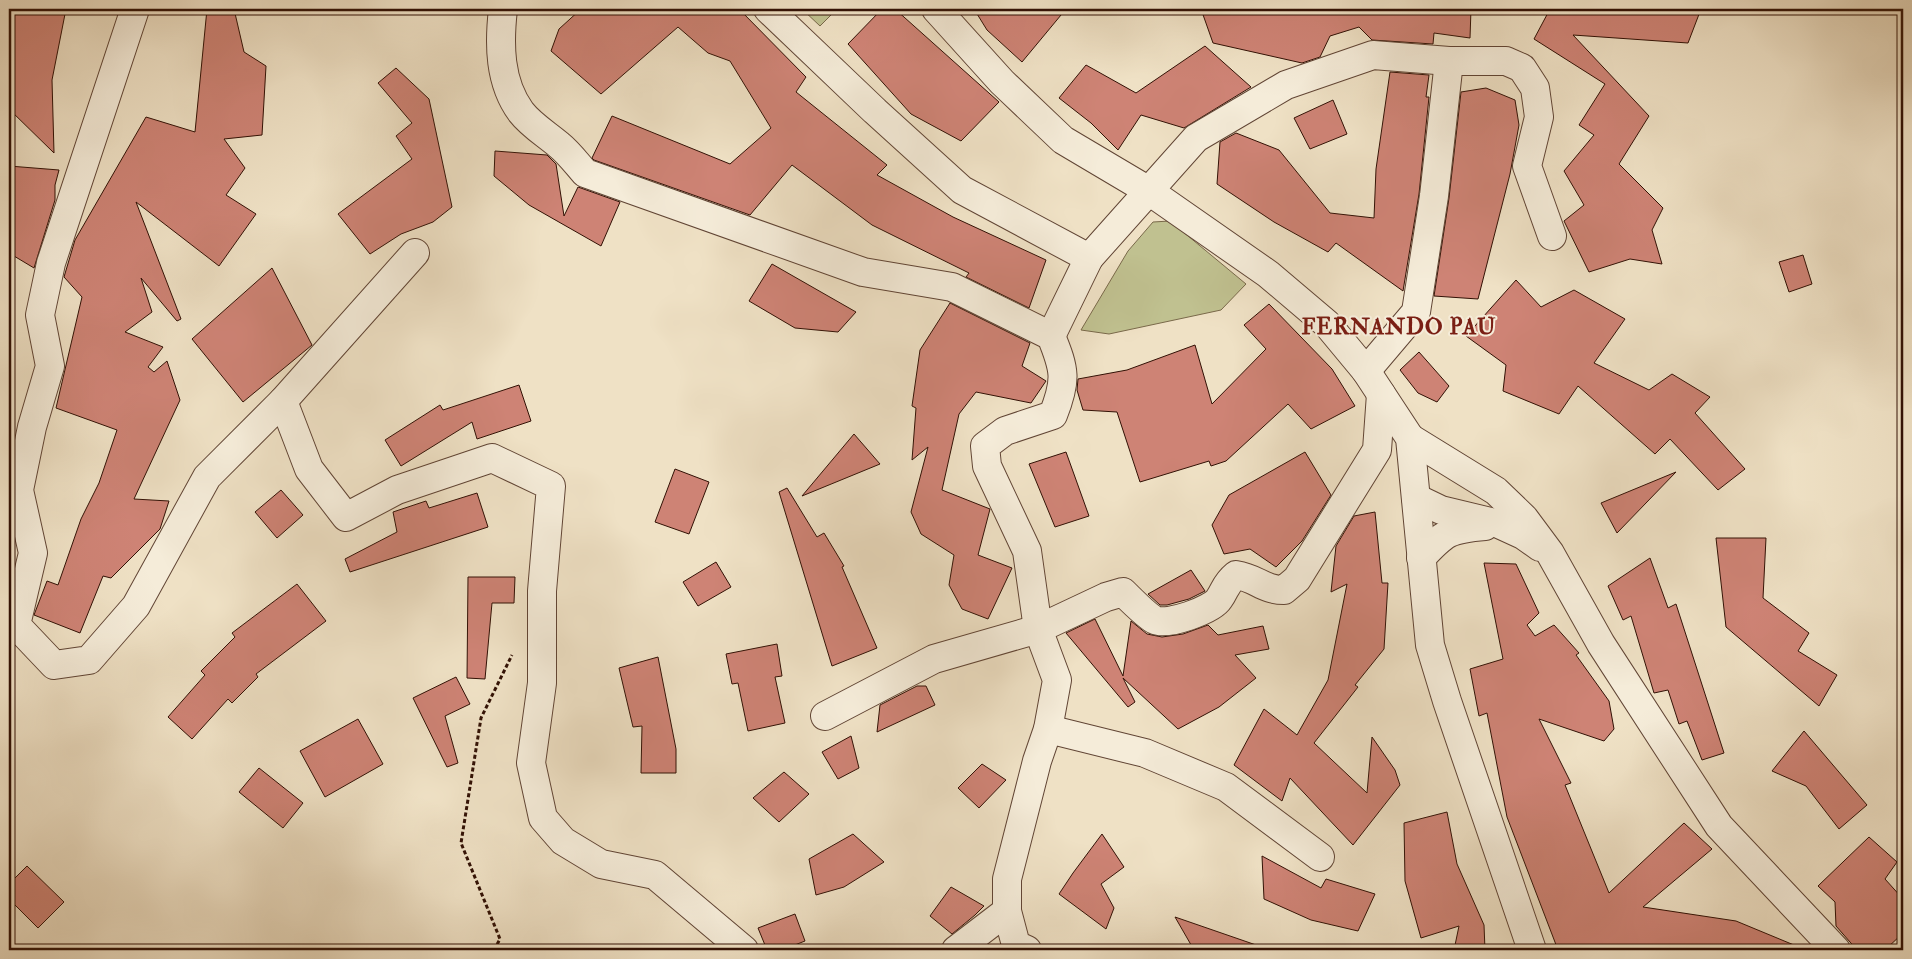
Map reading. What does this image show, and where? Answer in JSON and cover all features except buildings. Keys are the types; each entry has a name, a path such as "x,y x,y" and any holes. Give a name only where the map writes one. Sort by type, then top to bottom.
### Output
{"street":[{"path":"134,9 51,263 40,315 50,366 32,427 19,490 33,554 16,625 54,665 89,660 101,647 136,606 207,477 283,400 415,253"},
{"path":"503,9 500,37 502,66 513,98 527,118 561,146 585,173 863,272 952,286 1051,336 1063,365 1061,394 1053,415 1005,431 985,446 987,466 1027,551 1038,629 1058,680 1048,730 1037,761 1007,879 1007,911 1016,944 1027,950"},
{"path":"768,9 875,111 962,190 1089,258"},
{"path":"936,9 1002,82 1063,140 1149,191 1268,274 1327,324 1366,371 1410,438 1496,491 1524,518 1550,553 1601,644 1719,826 1836,950"},
{"path":"1051,336 1089,258 1196,138 1286,85 1373,55 1449,61 1506,61 1522,68 1535,88 1539,117 1527,166 1552,236"},
{"path":"1366,371 1416,312 1434,196 1449,61"},
{"path":"825,716 934,659 1038,629 1106,597 1123,592 1155,620 1168,622 1191,616 1218,601 1226,583 1236,575 1251,577 1270,590 1284,590 1297,579 1377,450 1381,394"},
{"path":"283,400 309,469 346,517 397,490 492,458 551,486 542,591 542,684 531,763 543,818 563,841 601,864 655,875 744,950"},
{"path":"1410,438 1430,645 1447,701 1532,950"},
{"path":"1416,498 1440,510 1499,524 1523,535 1550,553"},
{"path":"1421,558 1441,536 1458,528 1499,524"},
{"path":"1048,730 1145,753 1226,787 1320,856"},
{"path":"956,950 1007,911"}],"path":[{"path":"494,950 500,939 461,844 481,718 514,651"}],"green space":[{"path":"802,9 837,9 820,26"},
{"path":"1170,221 1246,284 1221,310 1109,334 1081,330 1128,251 1153,222"}],"district":[{"name":"FERNANDO PAU","path":"1399,327"}]}
